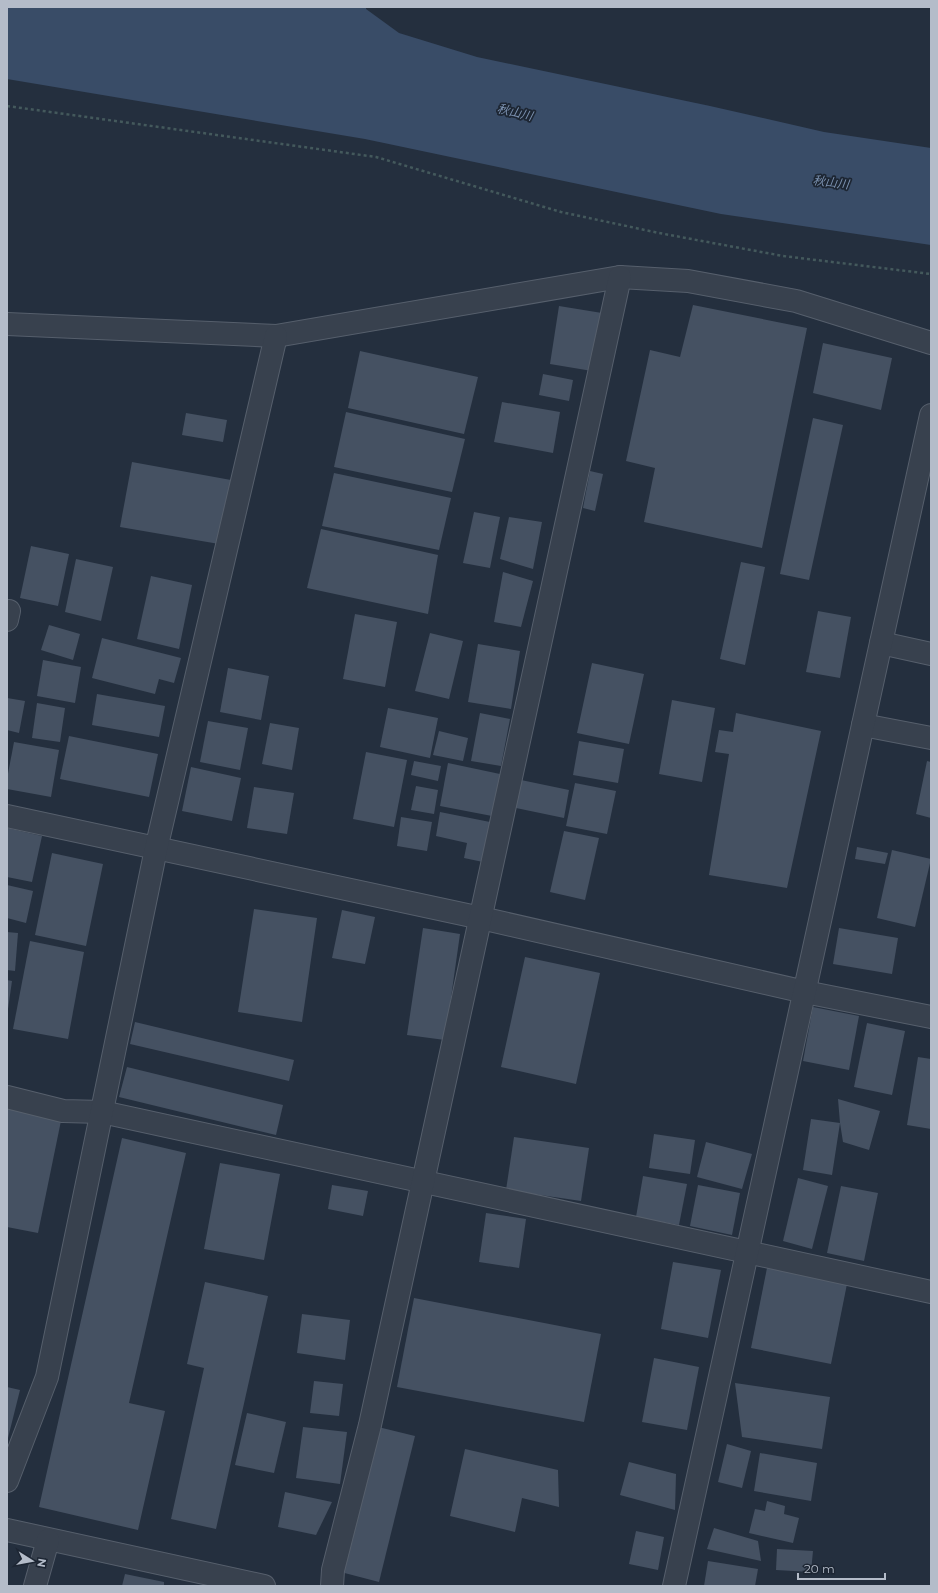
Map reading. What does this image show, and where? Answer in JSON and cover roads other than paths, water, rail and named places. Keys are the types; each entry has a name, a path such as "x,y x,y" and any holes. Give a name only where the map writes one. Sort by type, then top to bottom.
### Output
{"street":[{"path":"332,1586 333,1570 370,1424 620,277"},
{"path":"7,324 276,336 620,277 688,281 796,301 931,343"},
{"path":"7,1481 47,1378 156,849 276,336"},
{"path":"674,1586 931,415"},
{"path":"881,644 931,654"},
{"path":"863,725 931,738"},
{"path":"7,816 481,918 805,992 931,1017"},
{"path":"7,1097 63,1111 102,1112 931,1292"},
{"path":"7,1530 264,1586"},
{"path":"35,1586 48,1540"}],"water":[{"name":"秋山川","path":"7,7 366,7 366,9 399,33 477,57 710,106 824,132 931,148 931,245 721,214 365,139 7,79"}]}
